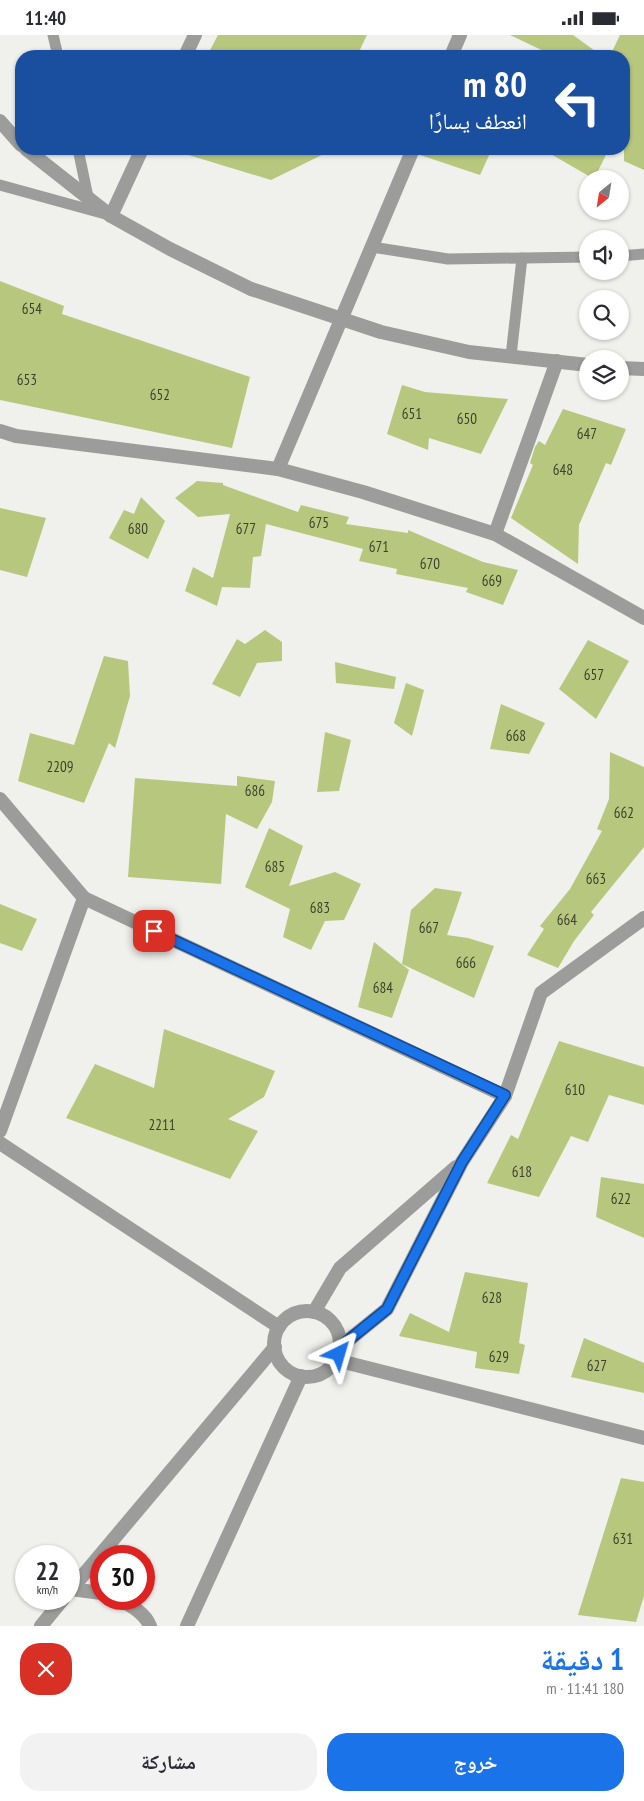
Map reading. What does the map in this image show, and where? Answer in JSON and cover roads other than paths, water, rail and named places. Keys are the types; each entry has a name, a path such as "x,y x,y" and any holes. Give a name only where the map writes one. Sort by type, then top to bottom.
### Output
{"street":[{"path":"188,50 195,35"},
{"path":"454,50 460,35"},
{"path":"0,121 15,138"},
{"path":"34,155 111,216 170,249 251,289 380,332 451,348 579,364"},
{"path":"111,216 139,155"},
{"path":"278,469 410,155"},
{"path":"495,534 557,361"},
{"path":"629,368 644,369"},
{"path":"0,431 16,436 278,469 363,493 495,534 644,618"},
{"path":"0,441 16,436"},
{"path":"0,799 84,898 505,1095"},
{"path":"0,1131 84,898"},
{"path":"338,1354 339,1334 332,1322 314,1312 307,1311 294,1314 279,1327 275,1347 279,1360 291,1372 308,1377 321,1373 332,1366 338,1354 387,1309 462,1162 505,1095 541,993 644,918"},
{"path":"0,1143 279,1327"},
{"path":"314,1312 340,1268 462,1162"},
{"path":"80,1579 275,1347"},
{"path":"338,1354 644,1438"},
{"path":"187,1626 301,1376"},
{"path":"40,1626 54,1610"},
{"path":"136,1610 150,1626"}],"lane":[{"path":"53,35 57,50"},
{"path":"79,155 88,197"},
{"path":"0,185 111,216"},
{"path":"372,247 448,259 579,257"},
{"path":"629,255 644,254"},
{"path":"511,356 522,258"}]}
